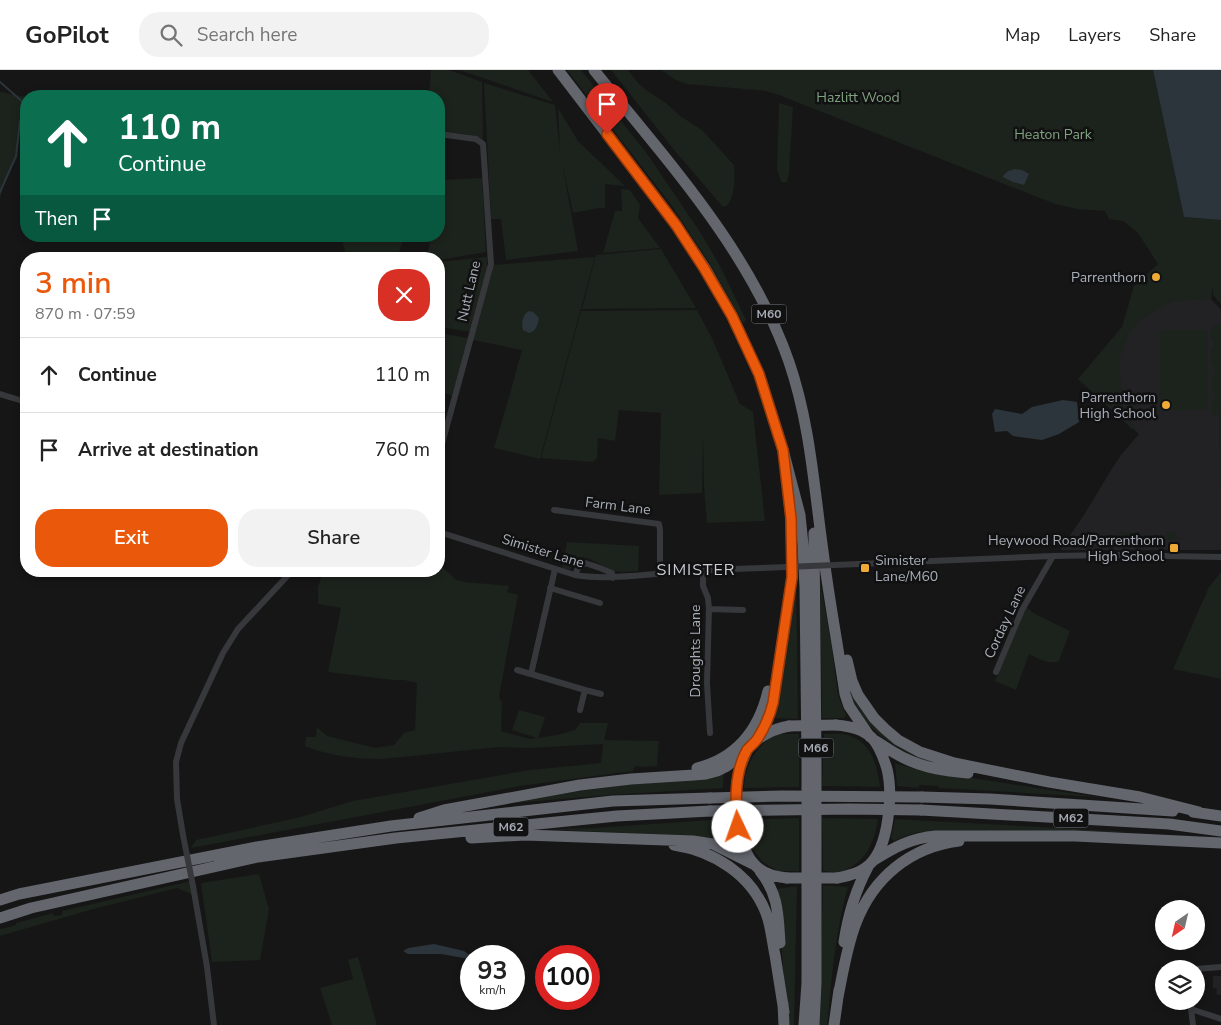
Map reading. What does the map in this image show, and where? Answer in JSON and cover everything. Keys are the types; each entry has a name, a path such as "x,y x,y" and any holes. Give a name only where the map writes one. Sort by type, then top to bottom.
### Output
{"highway":[{"name":"M60","path":"558,70 676,225 732,316 759,374 783,450 800,515"},
{"name":"M60","path":"594,70 720,229 751,280 775,327 796,384 804,415 813,472"},
{"path":"757,740 766,723 773,703 792,577 791,518 783,450"},
{"path":"813,472 826,574 845,694 849,706 882,755 889,781 888,821 883,844 860,882 853,899 846,926 834,1025"},
{"name":"M66","path":"813,472 816,762 816,973 814,1025"},
{"name":"M66","path":"800,515 805,588 807,749 807,983 804,1025"},
{"path":"826,574 852,681 864,705 874,718 898,740 932,757 954,764 1140,797 1221,816"},
{"path":"391,826 453,808 580,785 688,770 708,765 727,755 751,732 762,714 788,610"},
{"path":"631,779 706,774 727,766 757,740 777,728 836,725 854,728 903,758 941,770 1049,782"},
{"path":"748,749 738,775 737,817 741,838 746,851 771,887 776,904 784,1025"},
{"name":"M62","path":"0,900 19,894 257,847 391,826 613,801 800,796 990,798 1199,812"},
{"name":"M62","path":"0,918 41,906 258,857 396,838 608,817 710,811 921,810 1169,824 1221,831"},
{"path":"313,850 368,850 422,842 525,835 631,838 704,842 722,848 773,876 787,878 837,878 858,872 904,843 925,837 1075,836 1221,843"},
{"path":"838,997 851,939 863,906 882,878 904,861 919,852 949,842 1075,836"},
{"path":"631,838 678,845 712,856 744,878 759,899 766,913 771,931 784,1012"}],"street":[{"name":"Nutt Lane","path":"445,135 476,139 483,144 491,264 445,432"},
{"path":"0,394 20,400"},
{"name":"Farm Lane","path":"554,510 659,524 660,573"},
{"name":"Simister Lane","path":"445,534 554,569 592,578 613,578 703,570 1052,556 1221,557"},
{"name":"Corday Lane","path":"996,672 1022,610 1052,556"},
{"path":"575,575 578,568 585,563 612,573 613,578"},
{"path":"531,674 554,569"},
{"name":"Droughts Lane","path":"703,570 703,586 710,609 707,683 710,732"},
{"path":"214,1025 207,967 177,800 176,762 181,743 223,653 238,629 286,577"},
{"path":"550,588 600,603"},
{"path":"710,609 743,610"},
{"path":"517,670 601,694"},
{"path":"580,710 585,690"},
{"path":"1205,968 1221,967"},
{"path":"1191,1010 1193,1025"},
{"path":"1194,1010 1221,1019"}],"shaded area":[{"path":"1153,70 1221,70 1221,220 1184,217"},
{"path":"1015,169 1029,174 1024,185 1003,177 1008,171"},
{"name":"Parrenthorn High School","path":"1140,286 1211,299 1221,310 1221,550 1060,550 1121,455 1139,434 1082,376 1120,333"},
{"path":"529,311 539,318 535,329 529,333 523,330 522,324 524,316"},
{"path":"1063,400 1077,402 1079,422 1059,434 1042,440 1013,436 1007,431 995,432 992,414 995,409 1022,414 1032,407"},
{"path":"434,944 460,950 460,957 441,954 408,954 403,951 408,948"},
{"path":"1213,976 1221,976 1221,995 1216,994 1217,988 1213,988"}],"green space":[{"path":"431,70 449,70 482,82 483,139 471,135 445,132 445,90 429,90"},
{"path":"459,70 528,70 553,102"},
{"path":"567,70 581,70 648,155 702,235 720,266 746,320 743,323 710,264 672,206"},
{"path":"611,70 628,70 639,84 666,103 680,116 702,130 734,165 734,186 728,205 723,207 675,151"},
{"name":"Heaton Park","path":"661,70 1153,70 1184,217 1221,220 1221,304 1213,295 1213,286 1211,299 1173,301 1142,318 1129,333 1119,359 1123,411 1137,431 1132,429 1078,379 1122,327 1134,286 1158,264 1138,233 1123,221 1109,219 1105,211 1077,209 1055,204 779,95 766,91 687,84 676,80"},
{"path":"484,83 555,105 560,152 558,108 578,141 625,186 605,184 605,208 573,213 562,162 578,251 506,260 501,219 491,219"},
{"path":"0,92 20,96 20,132 17,158 4,182 0,200"},
{"path":"779,103 793,107 787,182 781,182 777,169"},
{"path":"482,178 486,252 445,259 445,252 428,252 430,242 445,242 445,180"},
{"path":"621,189 630,190 640,205 638,218 660,248 603,253 615,211 622,211"},
{"path":"343,242 402,242 399,252 345,252"},
{"path":"661,249 696,308 582,309 596,255"},
{"path":"487,257 487,270 471,332 445,328 445,261"},
{"path":"595,257 540,459 494,448 522,350 473,340 493,265"},
{"path":"697,310 712,338 740,404 753,412 765,521 707,523 703,438 702,493 659,495 661,413 619,410 615,441 598,438 597,458 593,462 541,458 581,311"},
{"path":"1211,325 1221,325 1221,485 1219,414 1212,415 1214,392 1212,392 1212,375 1214,374 1214,366 1211,365 1211,348 1214,347 1214,340 1211,340"},
{"path":"1160,330 1208,330 1208,410 1160,410"},
{"path":"445,334 468,338 452,396 445,393"},
{"path":"1133,532 1134,535 1167,535 1168,532 1178,536 1179,540 1131,540 1117,533"},
{"path":"567,542 639,546 638,571 614,571 582,557 574,560 570,570 562,568"},
{"path":"445,570 456,580 509,586 507,592 518,595 499,696 502,702 501,731 530,739 537,738 512,730 519,710 545,717 538,738 575,730 580,723 608,723 604,740 659,741 657,766 635,766 633,771 520,786 191,848 196,840 297,818 353,801 530,770 601,763 603,744 530,748 500,747 382,759 343,756 305,746 306,737 316,737 317,727 327,736 375,748 394,745 404,733 415,730 417,683 328,672 341,608 318,604 318,587 321,577 445,577"},
{"path":"796,571 798,719 775,718 791,616"},
{"path":"1221,572 1221,679 1173,669 1209,587"},
{"path":"820,580 838,695 846,715 844,718 822,718"},
{"path":"1026,607 1035,614 1070,631 1059,661 1048,662 1029,654 1016,690 995,681"},
{"path":"849,687 866,716 948,767 912,755 899,749 884,738 869,725 858,711 853,703"},
{"path":"777,734 799,734 799,787 744,788 746,772 753,756 763,743"},
{"path":"824,734 848,735 863,743 875,763 880,787 822,786"},
{"path":"895,763 919,770 1097,797 939,788 938,786 919,785 919,788 897,786"},
{"path":"724,772 723,788 514,803 513,800"},
{"path":"799,818 799,871 777,871 763,862 751,847 743,820"},
{"path":"822,818 878,819 871,844 862,859 848,869 839,872 823,871"},
{"path":"726,819 726,826 718,831 717,838 548,829 593,828"},
{"path":"895,819 1131,832 919,832 894,841 891,838"},
{"path":"259,874 269,909 260,960 212,962 201,883"},
{"path":"191,881 193,895 177,888 90,910 0,936 0,928 16,925 16,923 53,913 54,916 62,915 62,911"},
{"path":"823,885 848,887 837,938 827,1025 819,1025"},
{"path":"797,886 794,1025 787,1025 778,896 775,889"},
{"path":"358,957 377,1025 332,1025 320,988 353,979 348,960"}],"waterway":[{"path":"0,82 20,100"},
{"path":"0,192 16,156 20,121"}],"place":[{"name":"Parrenthorn","path":"1156,277"},
{"name":"Parrenthorn High School","path":"1166,405"},
{"name":"Heywood Road/Parrenthorn High School","path":"1174,548"},
{"name":"Simister Lane/M60","path":"865,568"}],"district":[{"name":"SIMISTER","path":"696,570"}],"route":[{"path":"607,134 676,225 732,316 759,374 783,450 791,518 792,577 781,656 770,714 757,740 748,749 738,775 738,827"}],"park label":[{"name":"Hazlitt Wood","path":"858,97"}]}
